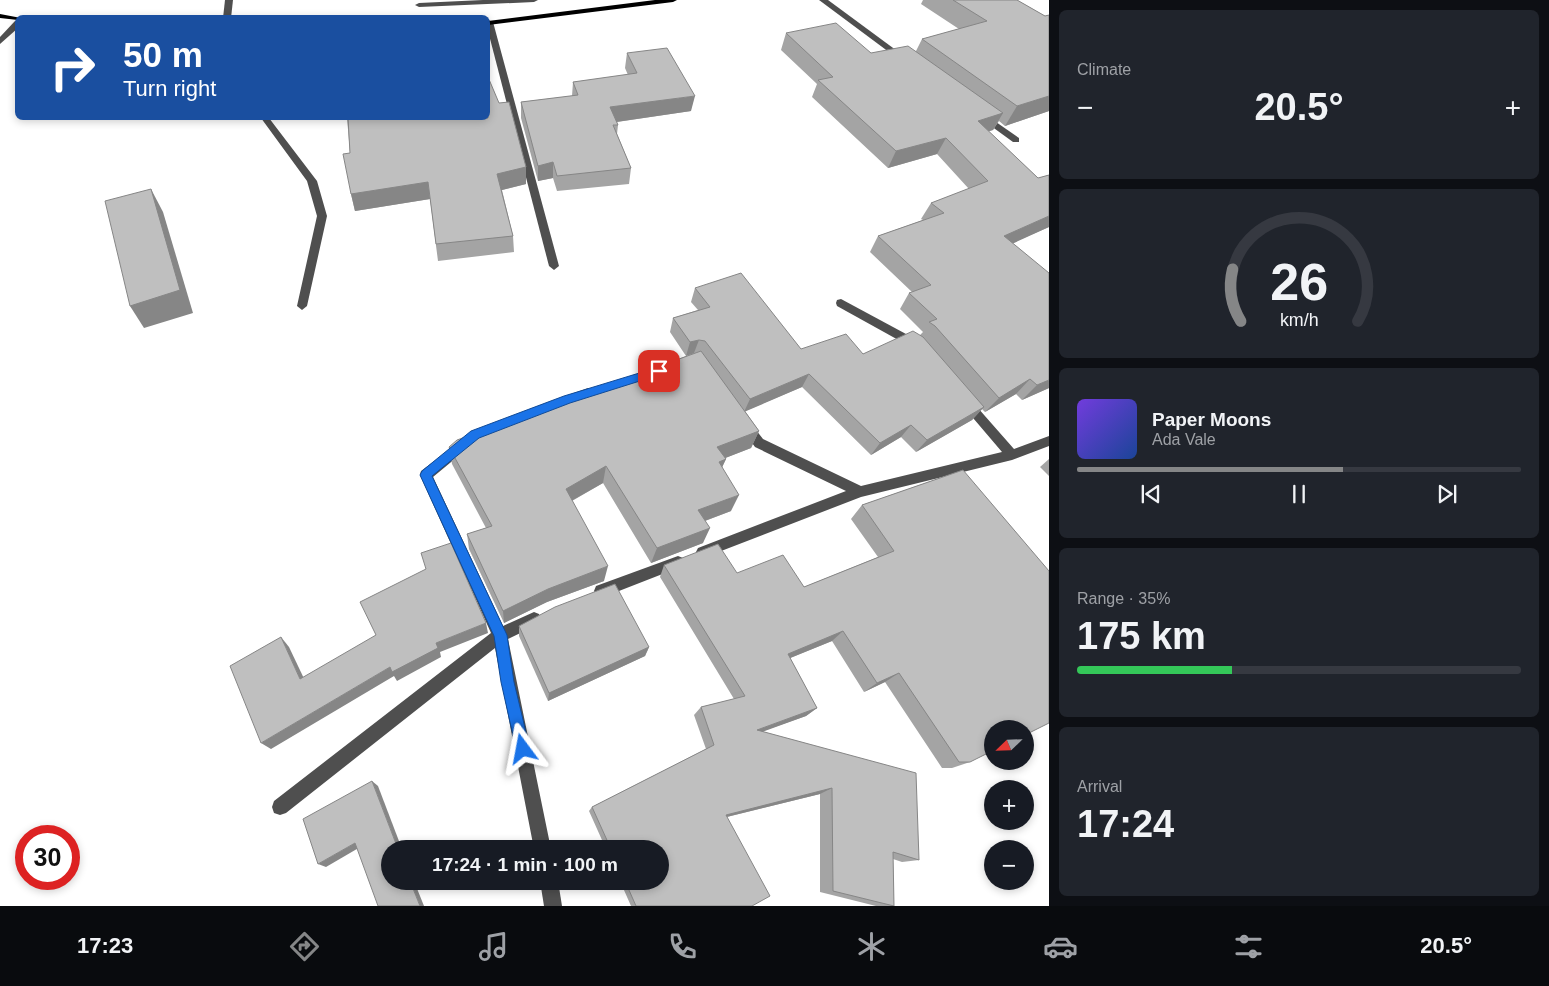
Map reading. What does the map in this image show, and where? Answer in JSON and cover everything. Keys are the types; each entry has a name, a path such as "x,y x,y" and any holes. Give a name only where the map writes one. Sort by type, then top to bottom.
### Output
{"main road":[{"path":"490,23 673,0"},
{"path":"0,16 15,18"}],"street":[{"path":"228,15 229,0"},
{"path":"418,6 534,0"},
{"path":"823,0 912,64"},
{"path":"0,42 15,26"},
{"path":"490,30 554,266"},
{"path":"976,111 1016,140"},
{"path":"266,120 312,181 322,216 302,306"},
{"path":"841,303 919,346 925,354"},
{"path":"521,417 604,388"},
{"path":"956,390 1012,455"},
{"path":"736,413 759,444 860,492"},
{"path":"475,434 426,475 500,635 541,840"},
{"path":"585,597 860,492 1012,455 1049,441"},
{"path":"280,807 500,635 548,611"},
{"path":"550,890 553,906"}],"building":[{"path":"953,0 1017,0 1045,16 1049,15 1049,96 1017,106 922,39 987,21"},
{"path":"836,23 871,53 908,46 1003,113 978,121 1038,178 1049,175 1049,216 1004,236 1049,273 1049,380 1037,385 1030,379 999,398 935,326 929,322 937,319 909,293 931,285 878,236 944,213 931,203 988,181 946,138 896,151 818,80 833,77 786,33"},
{"path":"667,48 695,96 610,107 618,125 613,125 631,168 557,176 553,162 538,166 521,102 578,95 573,82 637,73 627,53"},
{"path":"490,82 499,103 509,102 526,167 497,174 513,236 436,244 428,182 351,194 343,154 350,153 348,120 490,120"},
{"path":"151,189 180,290 130,306 105,201"},
{"path":"741,273 801,349 846,334 863,354 913,331 923,337 984,407 927,440 911,425 880,443 809,374 750,399 705,341 690,342 673,318 710,307 695,288"},
{"path":"701,351 759,431 717,447 726,459 719,462 739,495 698,510 710,528 657,548 606,466 566,489 608,566 548,589 503,611 467,534 492,526 449,447 457,440"},
{"path":"963,470 1049,571 1049,723 1034,730 1034,720 984,720 984,755 970,762 959,762 899,673 877,683 843,631 788,654 817,708 757,730 916,773 919,860 893,852 894,906 833,891 832,788 726,815 770,896 752,906 636,906 629,890 669,890 669,840 607,840 592,807 714,745 701,707 745,696 664,565 718,544 737,573 783,555 804,587 894,551 862,505"},
{"path":"451,543 486,623 436,643 438,648 392,672 390,667 261,743 230,666 281,637 300,679 376,635 360,602 426,569 421,553"},
{"path":"615,584 649,647 549,693 519,626 555,607"},
{"path":"372,781 395,840 381,840 381,890 414,890 420,906 378,906 355,843 318,864 303,819"}],"route":[{"path":"523,749 500,635 426,475 475,434 567,399 659,371"}]}
